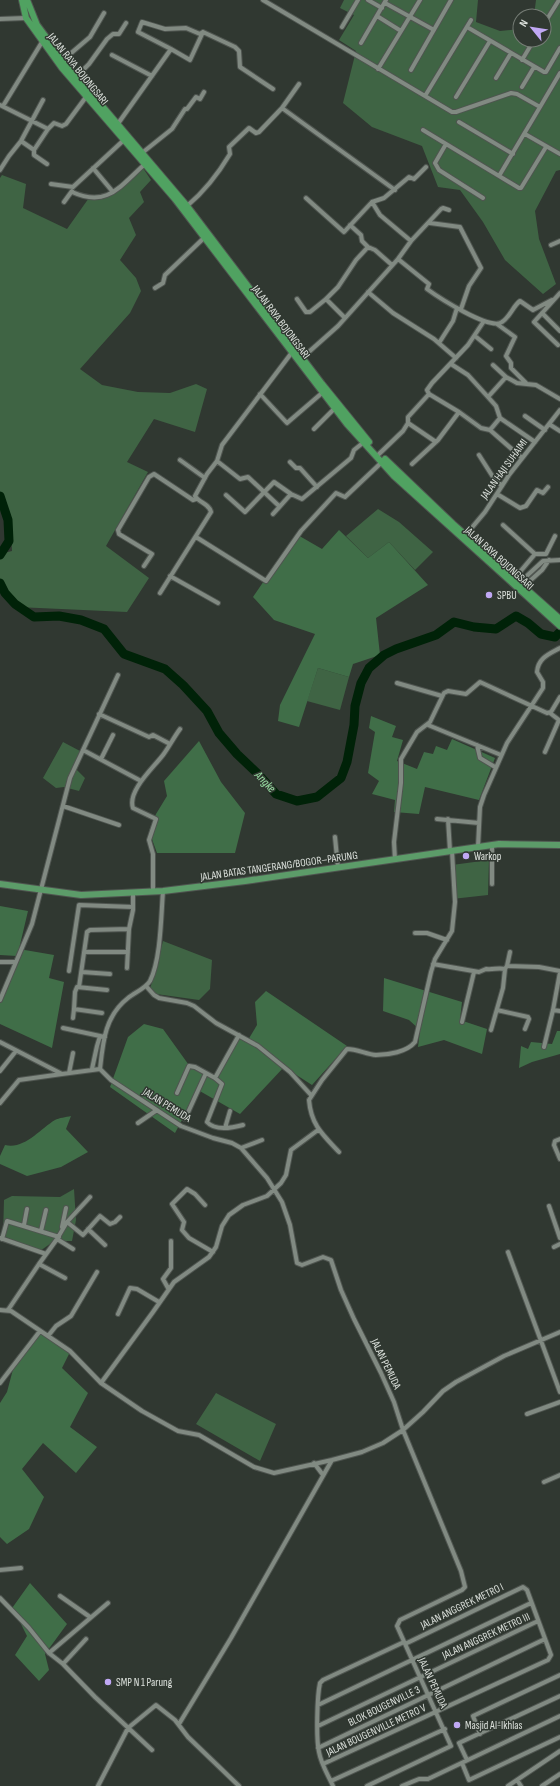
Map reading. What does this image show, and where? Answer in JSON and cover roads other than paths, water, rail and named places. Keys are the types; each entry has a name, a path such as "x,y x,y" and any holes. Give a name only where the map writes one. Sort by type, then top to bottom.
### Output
{"highway":[{"name":"JALAN RAYA BOJONGSARI","path":"22,0 26,18 42,42 86,97 116,126"},
{"name":"JALAN RAYA BOJONGSARI","path":"27,0 37,25 63,60 145,164 206,236 294,351 322,393 364,442 394,476 514,579 519,587 560,619"},
{"name":"JALAN RAYA BOJONGSARI","path":"126,138 142,153 187,206 206,236"},
{"name":"JALAN RAYA BOJONGSARI","path":"294,351 302,358 379,454 464,537 560,626"}],"main road":[{"name":"JALAN BATAS TANGERANG/BOGOR–PARUNG","path":"0,884 81,895 163,891 338,868 492,845 512,843 560,845"}],"street":[{"path":"263,0 452,112 456,112 511,93 517,94 540,107"},
{"path":"342,27 358,0"},
{"path":"368,0 382,8"},
{"path":"378,69 420,0"},
{"path":"411,70 451,0"},
{"path":"552,11 559,0"},
{"path":"361,43 385,1 409,17 434,30"},
{"path":"63,60 90,37 104,13"},
{"path":"377,16 401,31"},
{"path":"0,18 26,18"},
{"path":"425,96 471,20"},
{"path":"76,76 89,64 107,39 113,34 119,34 126,23"},
{"path":"203,32 190,60 138,32 140,23 172,30 186,28 200,34 203,32 238,49 240,67 273,89"},
{"path":"467,27 534,67 546,72 560,48"},
{"path":"456,98 490,41"},
{"path":"42,42 2,105 48,129"},
{"path":"522,60 529,48"},
{"path":"116,126 170,49"},
{"path":"496,78 511,53"},
{"path":"112,55 152,76"},
{"path":"522,87 534,67"},
{"path":"499,176 560,73"},
{"path":"187,206 202,194 223,166 230,154 229,147 249,128 256,133 260,132 282,108 299,84"},
{"path":"142,153 172,129 185,109 196,97 200,98 204,92"},
{"path":"46,164 34,155 34,150 48,129 54,123 62,126 66,124 86,97"},
{"path":"0,170 21,141 43,100"},
{"path":"282,108 394,190"},
{"path":"459,122 513,154"},
{"path":"423,130 516,187 521,188 546,147"},
{"path":"525,134 560,154"},
{"path":"64,202 74,187 126,138"},
{"path":"21,141 34,150"},
{"path":"446,144 435,163 436,166 439,170 483,198"},
{"path":"72,192 85,198 103,198 113,192 145,164"},
{"path":"306,198 342,231 350,226 372,202 384,198 409,177 414,179 426,167"},
{"path":"93,168 113,192"},
{"path":"51,184 74,187"},
{"path":"372,202 380,215 411,241"},
{"path":"302,358 331,333 345,318 398,259 411,241 430,223 442,208 449,210"},
{"path":"430,223 460,227 481,268 469,286 453,321 439,343"},
{"path":"350,226 361,235 362,241 368,247 375,250 392,265"},
{"path":"155,288 163,283 164,275 206,236"},
{"path":"551,245 560,241"},
{"path":"297,299 308,313 326,299 338,287 356,260 368,247"},
{"path":"398,259 429,284 427,289 459,309 484,321 497,323 503,322 519,301 533,310 552,300"},
{"path":"368,292 393,313 439,343 456,358"},
{"path":"558,346 534,322 552,300 560,293"},
{"path":"326,299 345,318"},
{"path":"542,313 560,331"},
{"path":"484,321 475,336 427,390 429,394 459,412 481,428 490,430 522,458"},
{"path":"497,323 515,337 506,356 511,363 511,368 526,383"},
{"path":"475,336 491,349"},
{"path":"196,499 196,494 216,461 224,441 294,351"},
{"path":"451,364 468,375 488,397 496,406 500,418 535,442"},
{"path":"492,365 506,377 517,383 536,385 560,399"},
{"path":"488,397 506,377"},
{"path":"260,394 288,422 322,393"},
{"path":"379,454 403,431 408,423 409,416 429,394"},
{"path":"314,429 335,408"},
{"name":"JALAN HAJI SUHAIMI","path":"464,537 522,458 560,410"},
{"path":"412,464 436,442 459,412"},
{"path":"525,416 545,430"},
{"path":"490,430 500,418"},
{"path":"408,423 436,442"},
{"path":"549,424 560,431"},
{"path":"226,495 245,512 276,481 291,494 301,500 351,458 354,450 364,442"},
{"path":"479,455 493,477 502,486"},
{"path":"180,460 205,478"},
{"path":"216,461 240,480 248,477 279,506"},
{"path":"290,462 296,468 300,468 317,487"},
{"path":"196,538 266,581 301,531 336,493 345,497 382,462"},
{"path":"144,566 152,554 119,534 118,530 149,476 154,474 193,500 196,499 208,506 211,512 160,593"},
{"path":"497,494 520,508 526,506 537,490 544,493 548,487"},
{"path":"273,514 291,494"},
{"path":"503,525 535,554 546,554 555,536"},
{"path":"514,579 535,554"},
{"path":"519,587 540,562 560,560"},
{"path":"170,576 218,603"},
{"path":"478,847 481,802 495,767 501,754 544,686 537,672 538,664 548,654 560,648"},
{"path":"0,1000 32,924 70,778 98,714 118,675"},
{"path":"395,860 394,842 401,783 401,759 417,732 428,725 442,696 446,692 466,694 480,682 546,713 550,713 559,720 544,752"},
{"path":"397,683 442,696"},
{"path":"550,713 560,697"},
{"path":"98,714 139,733 149,737 153,735 170,744"},
{"path":"428,725 501,754"},
{"path":"153,891 153,854 149,840 156,819 133,808 132,806 141,781 160,759 180,729"},
{"path":"101,759 113,735"},
{"path":"477,745 480,758 495,767"},
{"path":"83,750 141,781"},
{"path":"63,806 119,825"},
{"path":"437,819 479,823"},
{"path":"340,1152 318,1130 314,1122 309,1100 311,1095 348,1049 376,1055 396,1052 412,1045 418,1034 433,964 452,931 455,906 448,820"},
{"path":"336,837 338,868"},
{"path":"492,845 492,884"},
{"path":"92,1069 97,1046 103,1037 113,1013 128,998 146,986 153,973 157,952 163,891"},
{"path":"127,968 133,892"},
{"path":"69,971 81,895"},
{"path":"79,905 133,907"},
{"path":"73,1018 75,992 77,987 79,987 88,930 129,929"},
{"path":"415,933 427,933 447,940"},
{"path":"84,952 128,952"},
{"path":"491,1030 503,988 510,952"},
{"path":"0,962 16,962"},
{"path":"433,964 474,972 481,972 486,969 493,970 499,968 539,967 560,971 544,1047"},
{"path":"82,972 110,974"},
{"path":"462,1022 474,972"},
{"path":"146,986 156,997 191,1004 213,1021 258,1046 290,1072 311,1095"},
{"path":"79,987 106,990"},
{"path":"74,1009 102,1013"},
{"path":"497,1010 528,1017 529,1019 525,1029"},
{"path":"553,1010 560,1011"},
{"path":"63,1028 103,1037"},
{"path":"215,1078 239,1035"},
{"path":"0,1103 19,1080 100,1069 103,1037"},
{"path":"0,1042 62,1074"},
{"path":"0,1072 16,1051"},
{"path":"69,1073 73,1053"},
{"path":"177,1093 189,1066 195,1067 215,1078 222,1084 207,1122 213,1126 225,1128 243,1125"},
{"name":"JALAN PEMUDA","path":"100,1069 111,1080 187,1128 232,1143 241,1148 275,1189 290,1225 297,1263 302,1265 323,1257 331,1260 341,1290 394,1402 403,1430 461,1571 465,1587 462,1590 398,1621 396,1626 445,1729 451,1746 367,1786"},
{"path":"185,1119 206,1073"},
{"path":"138,1123 157,1110"},
{"path":"225,1128 230,1111"},
{"path":"101,1383 153,1312 168,1288 178,1277 204,1261 212,1252 222,1226 229,1215 243,1204 267,1196 275,1189 286,1175 291,1150 318,1130"},
{"path":"560,1139 555,1141 554,1145 560,1159"},
{"path":"241,1148 262,1140"},
{"path":"205,1205 195,1194 187,1189 172,1204 184,1220 182,1230 191,1239 212,1252"},
{"path":"8,1310 58,1238 67,1222 90,1196"},
{"path":"549,1206 560,1238"},
{"path":"62,1229 66,1208"},
{"path":"24,1225 27,1209"},
{"path":"41,1231 46,1210"},
{"path":"67,1222 83,1234 100,1216 110,1224 120,1217"},
{"path":"46,1254 1,1238 7,1220 58,1238 73,1249"},
{"path":"88,1229 106,1245"},
{"path":"168,1288 163,1279 171,1268 171,1241"},
{"path":"554,1247 560,1244"},
{"path":"508,1252 542,1340 560,1392"},
{"path":"39,1264 65,1278"},
{"path":"48,1336 56,1326 71,1316 97,1272"},
{"path":"118,1314 130,1288 137,1289 159,1302"},
{"path":"0,1310 8,1310 70,1351 101,1383 162,1423 184,1434 205,1438 254,1467 274,1473 332,1460 367,1450 383,1443 403,1430 443,1391 456,1382 497,1360 560,1332"},
{"path":"0,1383 40,1331"},
{"path":"527,1414 560,1402"},
{"path":"179,1724 231,1638 332,1460"},
{"path":"314,1463 323,1475"},
{"path":"544,1482 560,1475"},
{"path":"0,1570 21,1568"},
{"name":"JALAN ANGGREK METRO I","path":"318,1705 319,1686 321,1681 520,1587 523,1586 527,1590 531,1604"},
{"path":"60,1596 90,1617"},
{"path":"0,1598 29,1628 49,1653 63,1664 95,1697 152,1750"},
{"path":"49,1653 108,1603"},
{"path":"333,1786 323,1764 318,1748 318,1705 531,1604 545,1639"},
{"name":"JALAN ANGGREK METRO III","path":"318,1726 538,1622"},
{"path":"63,1664 86,1639"},
{"name":"BLOK BOUGENVILLE 3","path":"318,1748 545,1639"},
{"name":"JALAN BOUGENVILLE METRO V","path":"323,1764 548,1660 551,1655 545,1639"},
{"path":"480,1734 473,1716 560,1675"},
{"path":"467,1760 459,1743 560,1696"},
{"path":"98,1786 128,1728 156,1705 179,1724 188,1737 239,1786"},
{"path":"402,1786 419,1779 428,1779 560,1716"},
{"path":"331,1781 445,1729"},
{"path":"462,1763 469,1780 560,1737"},
{"path":"508,1786 560,1751"},
{"path":"542,1786 560,1774"},
{"path":"517,1780 521,1786"}],"waterway":[{"name":"Angke","path":"0,496 8,520 9,541 0,555"},
{"name":"Angke","path":"0,583 5,593 15,604 34,617 59,616 81,620 104,629 124,654 165,669 183,685 207,711 219,733 276,794 297,801 317,797 341,778 347,762 354,725 355,706 361,683 369,668 384,655 396,649 436,635 454,622 474,627 496,629 516,616 528,623 541,634 555,637 560,632"}],"place":[{"name":"SPBU","path":"489,595"},
{"name":"Warkop","path":"466,856"},
{"name":"SMP N 1 Parung","path":"108,1682"},
{"name":"Masjid Al-Ikhlas","path":"457,1725"}]}
